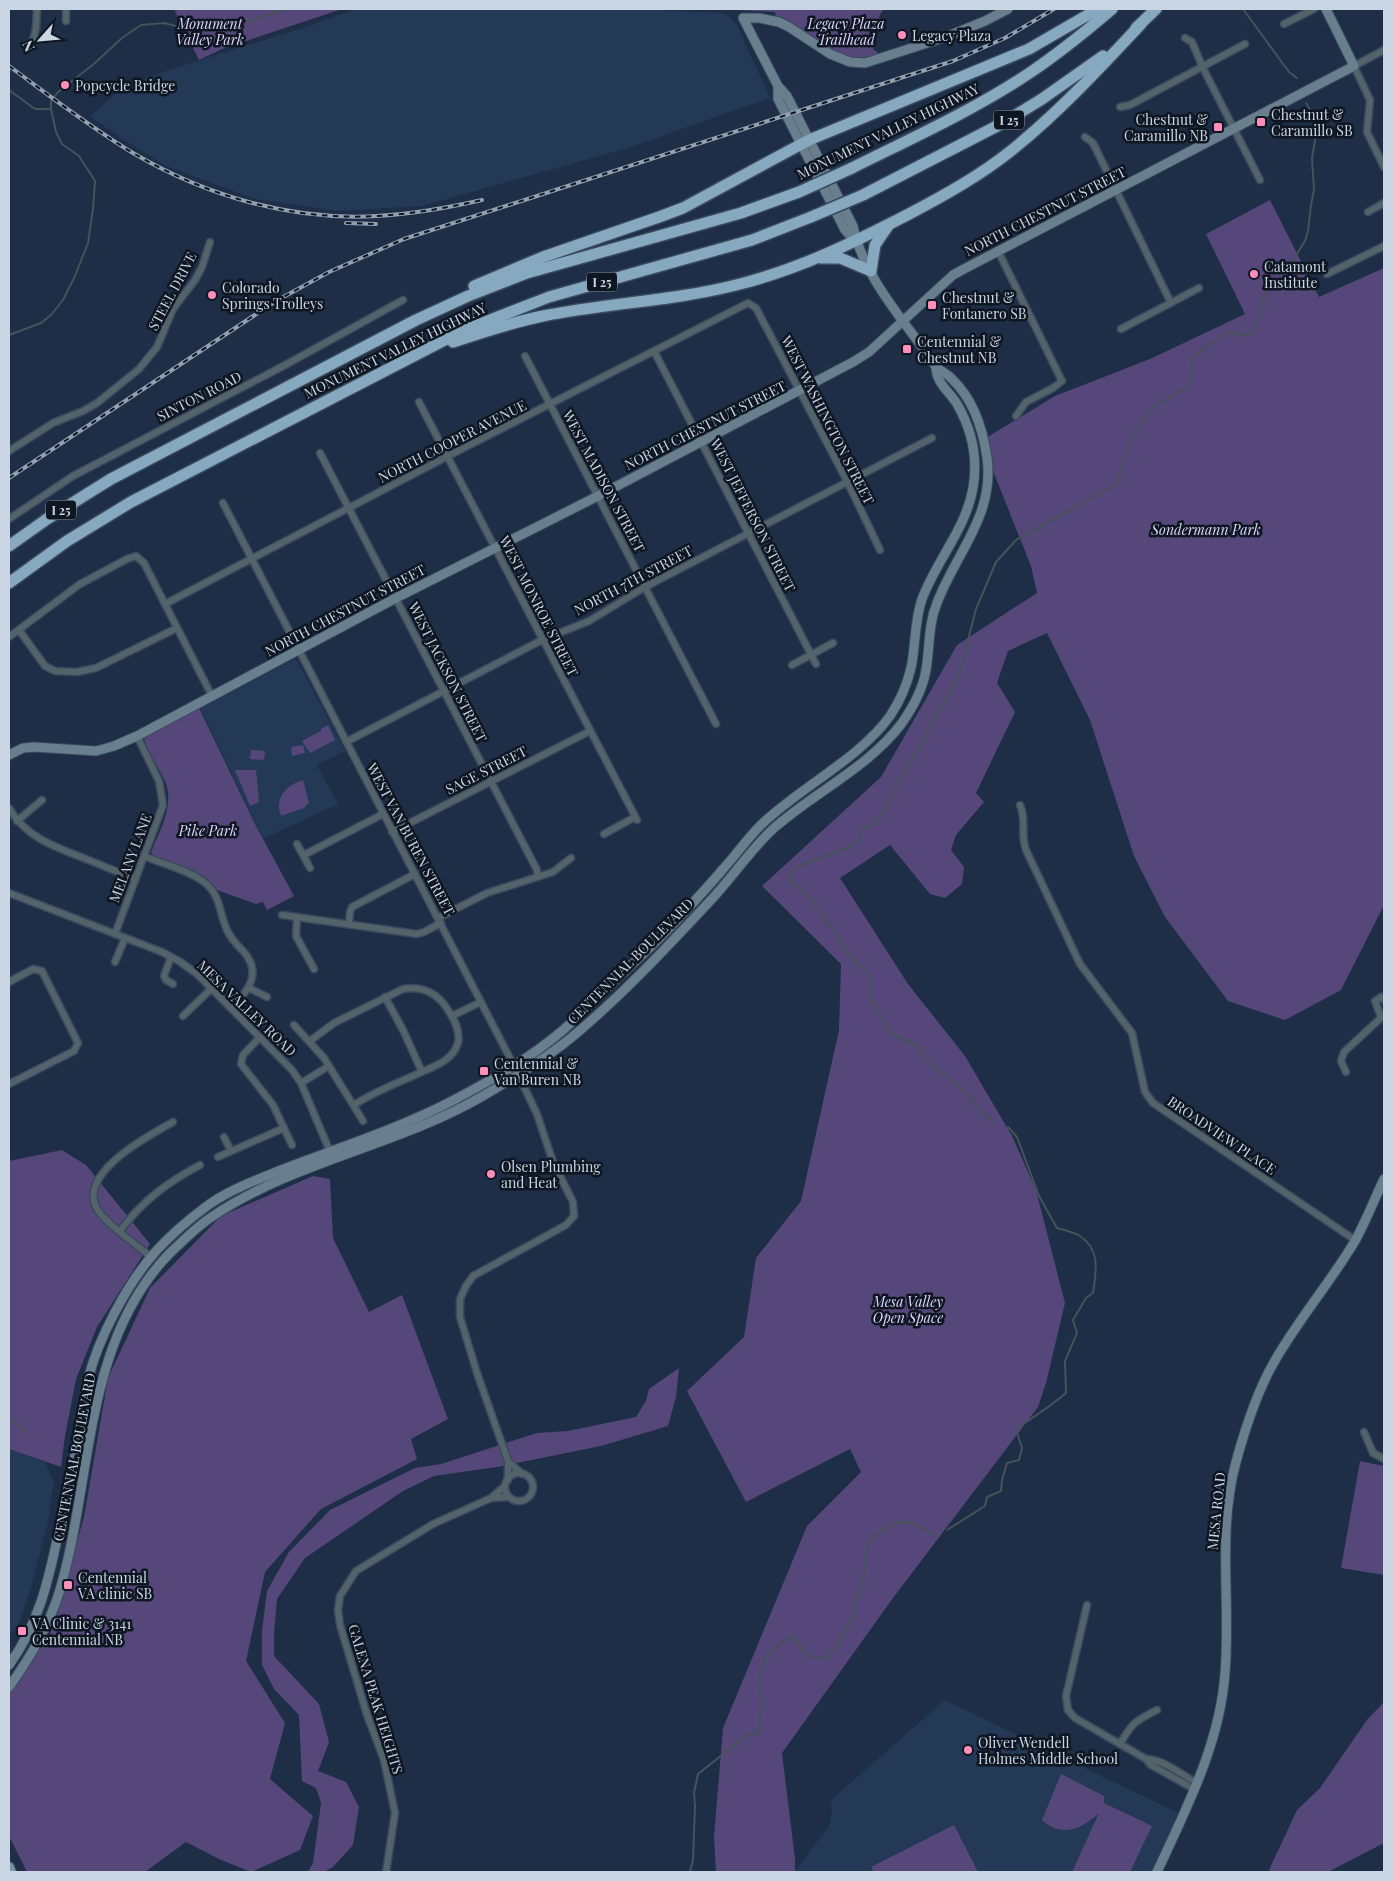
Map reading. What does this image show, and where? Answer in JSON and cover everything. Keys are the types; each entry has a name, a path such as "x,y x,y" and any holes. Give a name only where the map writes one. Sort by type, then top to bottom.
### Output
{"highway":[{"path":"416,320 474,286 515,267 682,208 805,142 1029,49 1098,9"},
{"name":"MONUMENT VALLEY HIGHWAY","path":"9,546 104,483 416,320 468,296 527,273 741,214 799,192 850,169 987,99 1061,51 1112,9"},
{"name":"MONUMENT VALLEY HIGHWAY","path":"9,583 66,541 127,504 462,331 531,303 752,240 863,195 1003,124 1080,74 1156,9"},
{"path":"398,363 516,322 718,289 767,276 855,241 969,180 1013,149 1069,100 1140,24"},
{"path":"809,260 826,257 840,258 871,271 875,245 884,230 891,223"}],"main road":[{"name":"CENTENNIAL BOULEVARD","path":"9,1687 41,1640 59,1594 69,1557 92,1427 106,1367 124,1322 144,1284 164,1260 212,1216 268,1185 516,1070 576,1034 674,940 726,884 760,841 885,742 914,704 926,675 929,638 937,602 977,526 984,504 988,474 982,431 974,408 962,390 950,376 936,367 880,290 855,241 845,230 805,142 778,99 778,86 743,18 759,18 779,22 830,54 850,62 866,63 943,38 985,21 1008,9"},
{"path":"1326,9 1354,66"},
{"name":"NORTH CHESTNUT STREET","path":"9,755 23,748 34,747 96,751 137,736 396,598 598,496 862,357 953,275 1354,66"},
{"name":"CENTENNIAL BOULEVARD","path":"516,1070 562,1031 675,923 758,828 775,812 871,738 897,704 905,688 911,667 915,630 923,596 959,529 969,507 974,485 975,463 973,443 966,421 955,400 936,377 936,367"},
{"name":"CENTENNIAL BOULEVARD","path":"9,1664 31,1631 50,1575 88,1381 96,1354 113,1316 135,1278 151,1257 178,1229 205,1207 240,1187 332,1155"},
{"name":"MESA ROAD","path":"1157,1872 1196,1786 1217,1721 1224,1685 1226,1647 1224,1534 1229,1495 1236,1463 1256,1401 1274,1363 1355,1240 1384,1179"},
{"path":"80,1426 92,1427"},
{"path":"9,1867 11,1872"}],"street":[{"path":"33,40 37,9"},
{"path":"66,9 66,20"},
{"path":"1284,24 1314,9"},
{"path":"1185,38 1192,42 1203,68 1260,180"},
{"path":"1120,107 1130,105 1246,44"},
{"name":"NORTH CHESTNUT STREET","path":"1354,66 1384,50"},
{"path":"1354,66 1370,100 1367,132 1384,167"},
{"path":"1085,137 1093,143 1171,303"},
{"path":"1368,212 1384,204"},
{"name":"STEEL DRIVE","path":"9,451 53,422 83,411 98,403 139,368 157,347 173,309 195,280 202,267 210,242"},
{"path":"1327,274 1384,246"},
{"path":"998,251 1062,381 1053,388 1026,402 1016,416"},
{"path":"1121,329 1199,288"},
{"name":"SINTON ROAD","path":"9,519 79,472 295,360 403,300"},
{"name":"NORTH COOPER AVENUE","path":"165,604 448,456 744,304 751,303"},
{"name":"WEST WASHINGTON STREET","path":"751,303 756,308 800,391 847,481 880,550"},
{"name":"WEST JEFFERSON STREET","path":"654,351 816,664"},
{"name":"WEST MADISON STREET","path":"525,356 716,724"},
{"name":"WEST MONROE STREET","path":"419,402 636,819 604,834"},
{"name":"NORTH 7TH STREET","path":"346,742 542,640 565,629 589,621 645,587 932,438"},
{"name":"WEST JACKSON STREET","path":"320,453 537,870 538,877"},
{"name":"WEST VAN BUREN STREET","path":"223,503 516,1070 537,1114 553,1162 573,1202 574,1216 566,1225 473,1276 460,1300 460,1317 477,1373 508,1461"},
{"path":"9,637 80,584 136,556 144,563 212,696"},
{"path":"18,630 45,666 55,671 77,672 96,668 177,628"},
{"path":"792,665 833,643"},
{"name":"SAGE STREET","path":"392,832 590,731"},
{"name":"MELANY LANE","path":"115,934 163,805 159,781 137,736"},
{"path":"17,821 42,800"},
{"name":"BROADVIEW PLACE","path":"1020,805 1023,812 1022,839 1026,850 1080,964 1132,1033 1148,1098 1355,1240"},
{"path":"9,808 17,821 43,842 136,879"},
{"path":"304,855 383,814"},
{"path":"297,844 310,868"},
{"path":"144,856 198,878 214,892 226,929 251,962 252,975 249,988 232,1008"},
{"path":"282,915 417,934 424,932 487,893 553,872 571,858"},
{"path":"349,924 352,907 415,874"},
{"name":"MESA VALLEY ROAD","path":"9,893 171,957 197,974 292,1070 301,1084 332,1155"},
{"path":"297,917 296,936 314,969"},
{"path":"115,962 125,938"},
{"path":"171,957 164,976 166,980 173,984"},
{"path":"9,982 33,969 42,971 77,1039 77,1047 74,1052 9,1084"},
{"path":"183,1016 212,988"},
{"path":"249,988 267,997"},
{"path":"310,1041 334,1023 403,989 420,988 438,996 452,1016 458,1042 454,1052 446,1060 376,1092 354,1105"},
{"path":"385,997 404,1030 422,1072"},
{"path":"1346,1072 1341,1061 1342,1055 1383,1016 1375,1001 1380,997 1384,1000"},
{"path":"452,1016 481,1002"},
{"path":"294,1025 318,1049 363,1121"},
{"path":"260,1037 243,1055 241,1064 273,1105 292,1145"},
{"path":"301,1084 329,1066"},
{"path":"151,1257 102,1216 95,1204 93,1191 96,1182 106,1168 125,1153 173,1122"},
{"path":"218,1157 284,1128"},
{"path":"224,1137 230,1151"},
{"path":"120,1230 153,1194 200,1165"},
{"path":"1364,1432 1373,1452 1384,1459"},
{"path":"508,1461 522,1474"},
{"path":"508,1461 507,1483 509,1497"},
{"path":"515,1474 528,1476 532,1481 531,1495 522,1501 509,1497 491,1498 515,1474"},
{"name":"GALENA PEAK HEIGHTS","path":"386,1872 395,1813 384,1760 367,1715 340,1625 338,1610 340,1596 356,1571 432,1524 491,1498"},
{"path":"1087,1605 1066,1696 1067,1706 1071,1715 1146,1759 1151,1765 1175,1774 1196,1786"},
{"path":"1120,1744 1134,1722 1157,1710"}],"shaded area":[{"path":"356,9 640,9 725,13 737,25 770,98 628,148 422,206 337,211 255,199 166,166 90,116 122,88 168,70 303,28"},
{"path":"295,659 345,751 317,765 338,804 263,839 200,708"},
{"path":"9,1449 45,1462 54,1482 48,1522 31,1588 19,1624 9,1637"},
{"name":"Oliver Wendell Holmes Middle School","path":"945,1700 1180,1814 1153,1872 794,1872 829,1826 832,1812 831,1800"}],"green space":[{"name":"Monument Valley Park","path":"174,9 342,9 222,49 199,60"},
{"name":"Legacy Plaza Trailhead","path":"720,9 884,9 879,16 880,21 871,28 867,39 871,39 873,49 881,55 862,59 850,58 839,54 806,37 776,17 775,12"},
{"path":"1270,200 1319,297 1384,268 1384,905 1341,990 1285,1020 1228,1001 1165,917 1134,856 1090,720 1047,633 1008,651 997,683 1015,712 976,793 984,802 956,835 951,850 964,867 962,884 945,898 930,894 890,845 840,878 908,984 965,1056 1012,1136 1036,1190 1065,1303 1046,1383 1038,1407 893,1598 782,1753 795,1872 716,1872 714,1837 723,1728 807,1526 861,1472 850,1449 746,1502 687,1391 744,1337 756,1258 801,1201 839,1030 841,964 762,886 881,777 957,645 1037,593 1031,566 981,441 1055,396 1150,359 1245,314 1206,234"},
{"name":"Pike Park","path":"199,708 256,826 294,896 267,910 263,902 256,904 217,890 209,881 196,873 153,856 151,852 165,817 168,790 144,739 148,734"},
{"path":"328,725 335,740 310,753 302,741"},
{"path":"303,745 305,753 292,756 291,747"},
{"path":"251,750 265,751 264,760 250,759"},
{"path":"235,770 256,770 259,802 250,806"},
{"path":"303,780 309,803 304,808 281,816 279,803 283,793 291,785"},
{"path":"62,1150 86,1165 150,1244 97,1327 76,1379 61,1467 9,1449 9,1161"},
{"path":"313,1176 330,1179 333,1238 369,1312 402,1295 448,1419 411,1439 417,1459 321,1509 265,1572 246,1661 285,1723 270,1779 313,1816 300,1850 251,1872 219,1859 186,1842 145,1872 27,1872 9,1836 9,1687 50,1635 84,1517 108,1378 150,1288 221,1216"},
{"path":"679,1368 676,1397 668,1426 601,1446 497,1467 434,1476 403,1491 305,1558 277,1599 274,1656 319,1704 329,1742 318,1771 346,1782 359,1807 353,1845 332,1868 323,1872 308,1872 313,1863 321,1803 316,1788 302,1781 299,1715 274,1689 262,1665 262,1631 267,1591 289,1552 330,1510 415,1468 441,1464 537,1433 568,1431 636,1417 646,1401 649,1389"},
{"path":"1360,1461 1384,1466 1384,1575 1341,1568"},
{"path":"1384,1702 1384,1843 1328,1872 1273,1872 1269,1870 1297,1810 1320,1788 1367,1720"},
{"path":"1061,1774 1104,1796 1104,1803 1152,1826 1130,1872 1072,1872 1099,1813 1079,1827 1065,1830 1050,1826 1042,1820"},
{"path":"954,1825 978,1872 874,1872 871,1867"}],"waterway":[{"path":"9,335 41,323 51,315 63,300 88,243 95,181 79,156 62,144 56,132 51,101 58,92 95,63 122,38 141,25 164,23 196,31 207,30 253,20 285,9"},
{"path":"1243,9 1289,72 1297,78"},
{"path":"9,90 35,109 50,109"},
{"path":"993,1122 975,1105 967,1093 932,1065 917,1046 890,1033 869,997 869,975 843,949 837,935 815,907 812,899 787,879 801,865 853,846 858,840 860,830 877,822 959,675 976,609 996,562 1016,540 1117,484 1132,435 1154,406 1188,387 1192,357 1228,332 1247,335 1254,331 1271,274 1288,268 1305,241 1308,231 1314,190 1312,158 1317,129 1313,115 1306,103"},
{"path":"947,1530 985,1506 987,1497 1001,1491 1007,1463 1019,1460 1022,1448 1016,1429 1066,1393 1065,1361 1077,1333 1073,1320 1086,1298 1093,1293 1096,1269 1091,1248 1080,1236 1057,1228 1039,1196 1017,1137 1008,1127"},
{"path":"9,1419 29,1433"},
{"path":"690,1872 693,1860 694,1793 698,1774 746,1736 758,1733 762,1703 758,1682 769,1652 791,1636 807,1655 825,1659 836,1647 853,1616 853,1604 860,1593 868,1543 878,1533 897,1523 910,1522 933,1534"}],"railway":[{"path":"9,478 276,301 329,272 404,239 953,61 1005,38 1054,9"},
{"path":"9,66 86,122 133,153 190,182 250,203 313,214 377,216 443,208 482,200"},
{"path":"346,223 376,224"}],"place":[{"name":"Legacy Plaza","path":"902,35"},
{"name":"Popcycle Bridge","path":"65,85"},
{"name":"Chestnut & Caramillo SB","path":"1261,122"},
{"name":"Chestnut & Caramillo NB","path":"1218,127"},
{"name":"Catamont Institute","path":"1254,274"},
{"name":"Colorado Springs Trolleys","path":"212,295"},
{"name":"Chestnut & Fontanero SB","path":"932,305"},
{"name":"Centennial & Chestnut NB","path":"907,349"},
{"name":"Centennial & Van Buren NB","path":"484,1071"},
{"name":"Olsen Plumbing and Heat","path":"491,1174"},
{"name":"Centennial VA clinic SB","path":"68,1585"},
{"name":"VA Clinic & 3141 Centennial NB","path":"22,1631"},
{"name":"Oliver Wendell Holmes Middle School","path":"968,1750"}],"park label":[{"name":"Sondermann Park","path":"1206,529"},
{"name":"Mesa Valley Open Space","path":"908,1309"}]}
